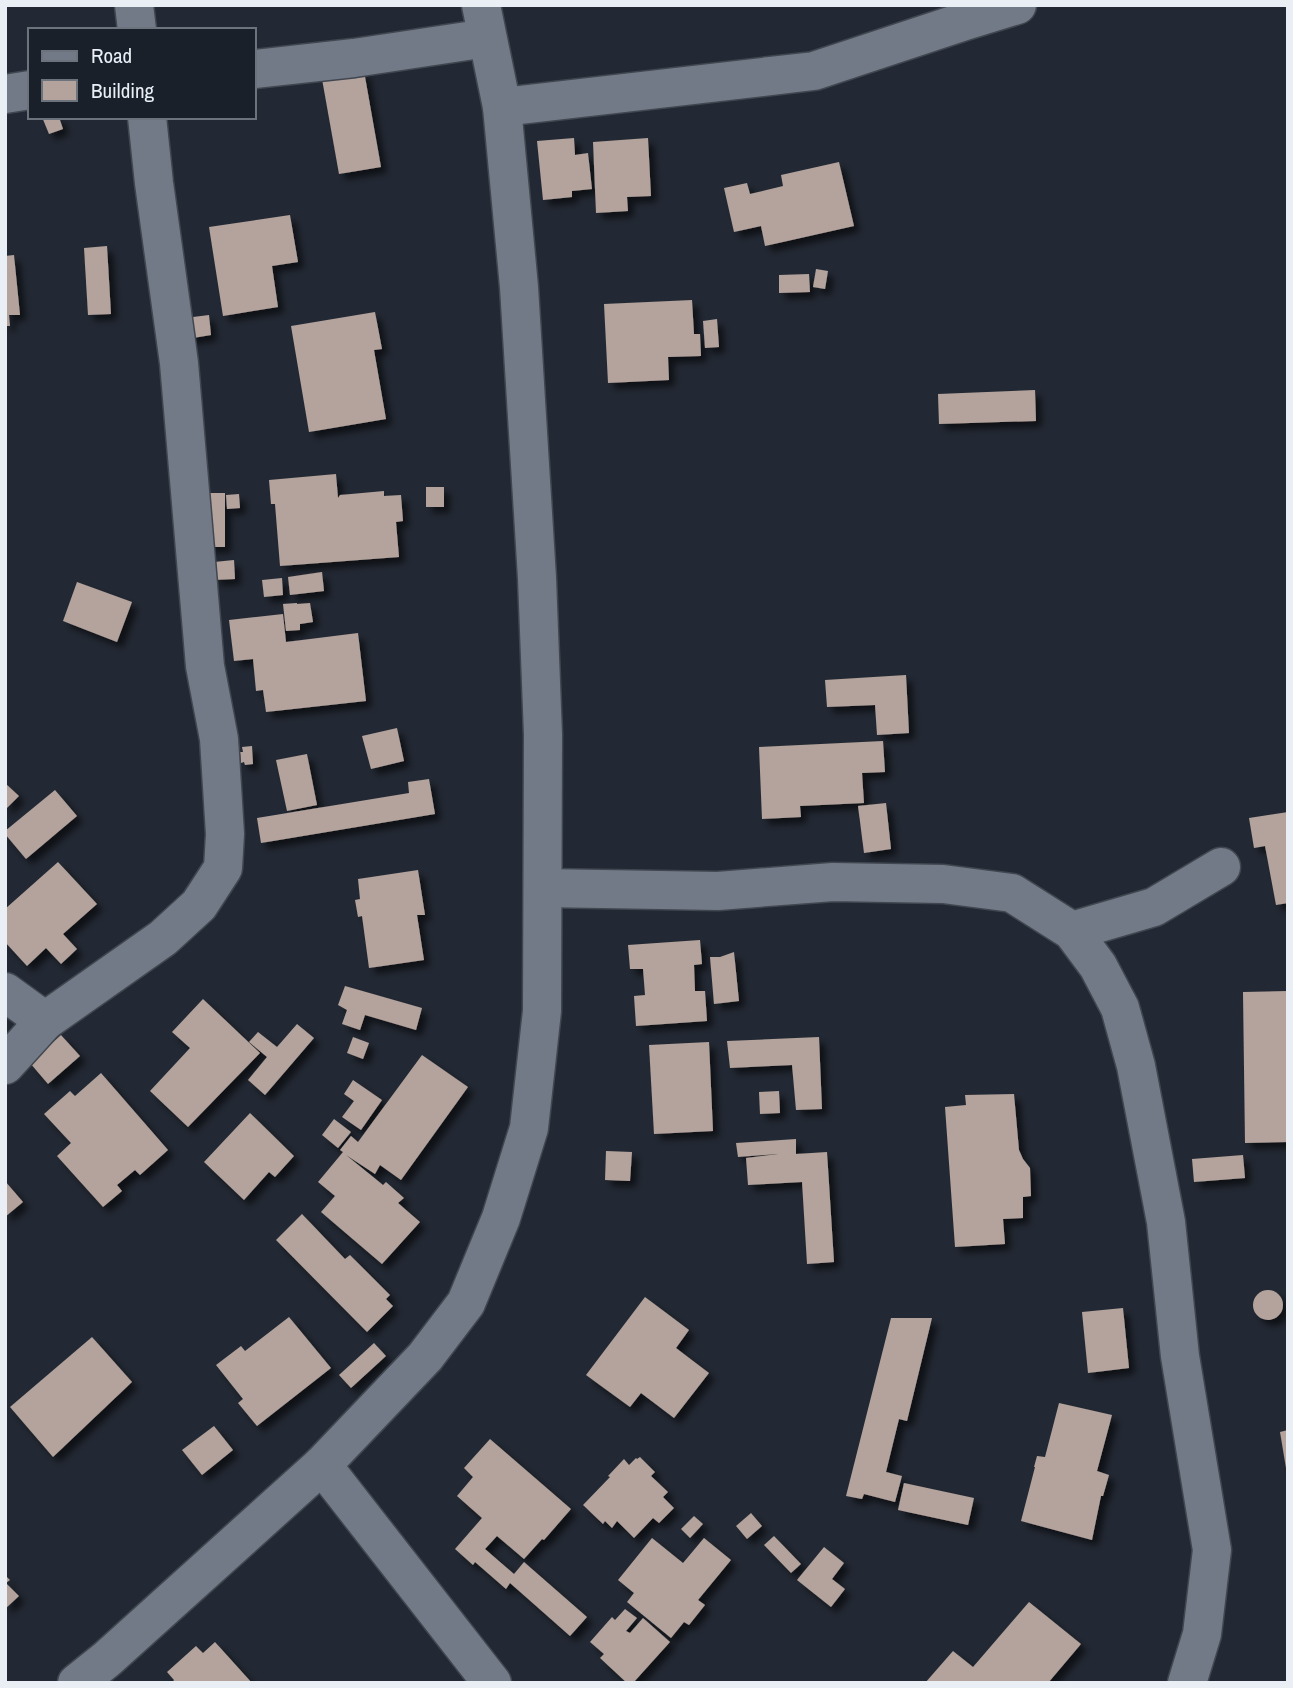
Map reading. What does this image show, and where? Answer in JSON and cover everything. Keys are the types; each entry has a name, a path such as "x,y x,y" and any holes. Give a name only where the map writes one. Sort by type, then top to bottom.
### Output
{"street":[{"path":"134,5 137,28"},
{"path":"502,107 814,71 1017,5"},
{"path":"77,1683 322,1465 425,1357 466,1303 500,1218 529,1128 542,1011 542,735 537,579 519,287 502,107 484,22 354,58 256,69"},
{"path":"5,94 28,90"},
{"path":"5,1065 45,1021 163,939 200,905 223,868 225,834 219,739 205,666 180,363 147,119"},
{"path":"1072,931 1154,907 1222,867"},
{"path":"542,888 718,891 833,882 943,884 1012,893 1072,931 1098,966 1120,1008 1136,1066 1166,1222 1180,1356 1212,1550 1202,1634 1186,1683"},
{"path":"5,992 45,1021"},
{"path":"322,1465 492,1683"}],"building":[{"path":"364,71 381,167 339,174 322,79"},
{"path":"43,119 60,119 63,129 49,134"},
{"path":"574,138 575,155 588,153 592,189 572,191 572,197 543,200 537,141"},
{"path":"648,138 651,196 627,197 628,211 596,213 593,142"},
{"path":"839,162 854,226 765,246 761,226 734,232 724,188 747,183 750,194 783,186 781,175"},
{"path":"290,215 298,262 272,266 278,307 223,316 209,227"},
{"path":"107,246 111,314 88,315 84,248"},
{"path":"14,255 20,315 9,315 10,326 5,326 5,256"},
{"path":"816,269 828,271 825,289 813,287"},
{"path":"809,274 810,292 779,293 779,275"},
{"path":"692,300 694,334 700,334 701,356 668,357 669,380 608,383 604,304"},
{"path":"375,312 382,349 374,350 386,419 309,432 291,326"},
{"path":"209,315 211,335 187,339 185,318"},
{"path":"717,319 719,347 705,348 703,321"},
{"path":"1035,390 1036,421 939,424 938,394"},
{"path":"336,474 338,498 340,495 384,491 384,496 401,495 403,521 396,522 399,557 280,566 275,504 271,504 269,480"},
{"path":"426,487 444,487 444,507 426,507"},
{"path":"201,493 225,493 225,547 208,547"},
{"path":"239,494 240,508 227,509 226,495"},
{"path":"234,560 235,579 214,580 214,562"},
{"path":"322,572 324,591 290,595 288,577"},
{"path":"282,578 283,595 264,597 262,580"},
{"path":"77,582 132,602 117,642 63,621"},
{"path":"310,603 313,622 300,624 300,630 286,631 283,604"},
{"path":"283,614 286,642 358,633 366,701 266,712 263,690 256,691 253,659 234,661 229,620"},
{"path":"906,675 909,733 877,735 875,705 827,707 825,680"},
{"path":"397,728 404,761 371,769 362,736"},
{"path":"883,741 885,772 862,773 864,803 800,806 801,817 762,819 759,747"},
{"path":"252,746 253,764 241,763 242,747"},
{"path":"307,754 317,805 287,811 276,760"},
{"path":"429,779 435,814 261,843 257,818 409,793 408,782"},
{"path":"5,783 19,796 5,810"},
{"path":"55,790 77,816 26,859 5,831"},
{"path":"886,803 891,849 864,853 858,806"},
{"path":"1288,812 1288,903 1276,905 1265,846 1254,848 1249,818"},
{"path":"58,862 97,904 63,934 77,949 61,964 46,948 27,966 5,942 5,909"},
{"path":"418,870 425,915 417,915 424,960 369,968 362,916 358,917 355,900 360,899 358,879"},
{"path":"700,940 702,964 694,965 695,991 705,991 707,1021 636,1026 634,996 645,995 643,969 630,969 628,945"},
{"path":"734,952 739,1001 714,1004 710,957"},
{"path":"345,986 422,1008 416,1030 365,1015 360,1030 342,1024 347,1010 338,1005"},
{"path":"1288,991 1288,1142 1245,1143 1243,992"},
{"path":"203,999 260,1053 188,1127 150,1091 190,1048 172,1032"},
{"path":"297,1024 314,1038 265,1095 248,1080 267,1057 249,1042 258,1032 277,1047"},
{"path":"61,1035 80,1056 48,1084 30,1063"},
{"path":"353,1037 369,1043 363,1059 347,1053"},
{"path":"819,1037 822,1109 796,1110 792,1065 730,1068 727,1041"},
{"path":"709,1042 713,1131 654,1134 649,1045"},
{"path":"422,1055 468,1087 401,1180 380,1165 375,1174 346,1155 383,1185 386,1182 404,1198 398,1203 420,1222 382,1264 321,1212 335,1196 318,1182 343,1152 340,1150 351,1136 358,1142"},
{"path":"101,1073 168,1150 140,1175 135,1170 117,1185 122,1191 103,1207 57,1156 71,1143 44,1114 70,1091 75,1096"},
{"path":"353,1080 382,1100 361,1130 342,1117 354,1101 344,1094"},
{"path":"779,1091 780,1113 760,1114 759,1092"},
{"path":"1014,1094 1019,1150 1030,1168 1031,1196 1023,1197 1023,1218 1003,1219 1005,1244 955,1247 945,1107 966,1105 965,1095"},
{"path":"250,1113 294,1156 275,1177 269,1172 244,1200 204,1162"},
{"path":"334,1119 351,1132 338,1148 322,1135"},
{"path":"796,1139 796,1154 827,1152 834,1262 807,1264 802,1182 748,1185 746,1158 778,1154 738,1157 736,1143"},
{"path":"606,1151 632,1152 630,1181 605,1180"},
{"path":"1243,1155 1245,1178 1194,1182 1192,1159"},
{"path":"5,1181 23,1202 5,1217"},
{"path":"302,1214 345,1259 350,1255 390,1295 386,1299 393,1306 367,1332 276,1240"},
{"path":"1268,1290 1279,1294 1283,1305 1279,1316 1268,1320 1257,1316 1253,1305 1257,1294"},
{"path":"645,1297 689,1330 676,1348 709,1373 674,1418 641,1393 630,1407 586,1375"},
{"path":"1123,1308 1129,1368 1088,1373 1082,1312"},
{"path":"289,1317 331,1368 257,1426 238,1403 243,1399 216,1365 241,1346 245,1351"},
{"path":"891,1318 932,1318 907,1421 899,1419 886,1472 902,1476 895,1502 864,1494 862,1499 846,1496"},
{"path":"92,1337 132,1382 53,1457 10,1407"},
{"path":"374,1343 386,1356 351,1388 339,1375"},
{"path":"1059,1403 1112,1415 1097,1471 1109,1475 1101,1496 1092,1540 1021,1521 1037,1456 1045,1457"},
{"path":"214,1426 233,1450 202,1475 182,1450"},
{"path":"1288,1430 1288,1468 1286,1468 1280,1432"},
{"path":"490,1439 571,1509 524,1559 497,1536 485,1549 514,1574 524,1562 587,1617 570,1636 510,1583 506,1589 475,1562 473,1565 455,1549 482,1518 457,1496 473,1477 464,1468"},
{"path":"640,1457 655,1472 651,1476 668,1492 663,1497 674,1508 659,1523 653,1518 634,1538 617,1521 612,1528 605,1521 603,1524 583,1505 624,1459 629,1465"},
{"path":"904,1483 974,1498 968,1525 898,1510"},
{"path":"751,1513 762,1526 747,1539 736,1526"},
{"path":"694,1516 703,1524 690,1538 681,1529"},
{"path":"774,1536 801,1564 791,1573 764,1545"},
{"path":"652,1538 683,1563 704,1538 731,1560 698,1600 705,1605 689,1625 684,1622 671,1638 627,1602 634,1593 618,1580"},
{"path":"824,1547 844,1563 832,1579 845,1589 831,1607 797,1580"},
{"path":"5,1575 10,1580 6,1583 19,1596 5,1609"},
{"path":"1029,1602 1081,1644 1048,1683 925,1683 953,1651 973,1667"},
{"path":"625,1609 637,1618 626,1631 630,1633 643,1618 670,1642 633,1683 627,1683 600,1658 604,1654 590,1642 612,1617 615,1620"},
{"path":"215,1642 252,1683 172,1683 174,1680 167,1672 196,1646 203,1653"}]}
